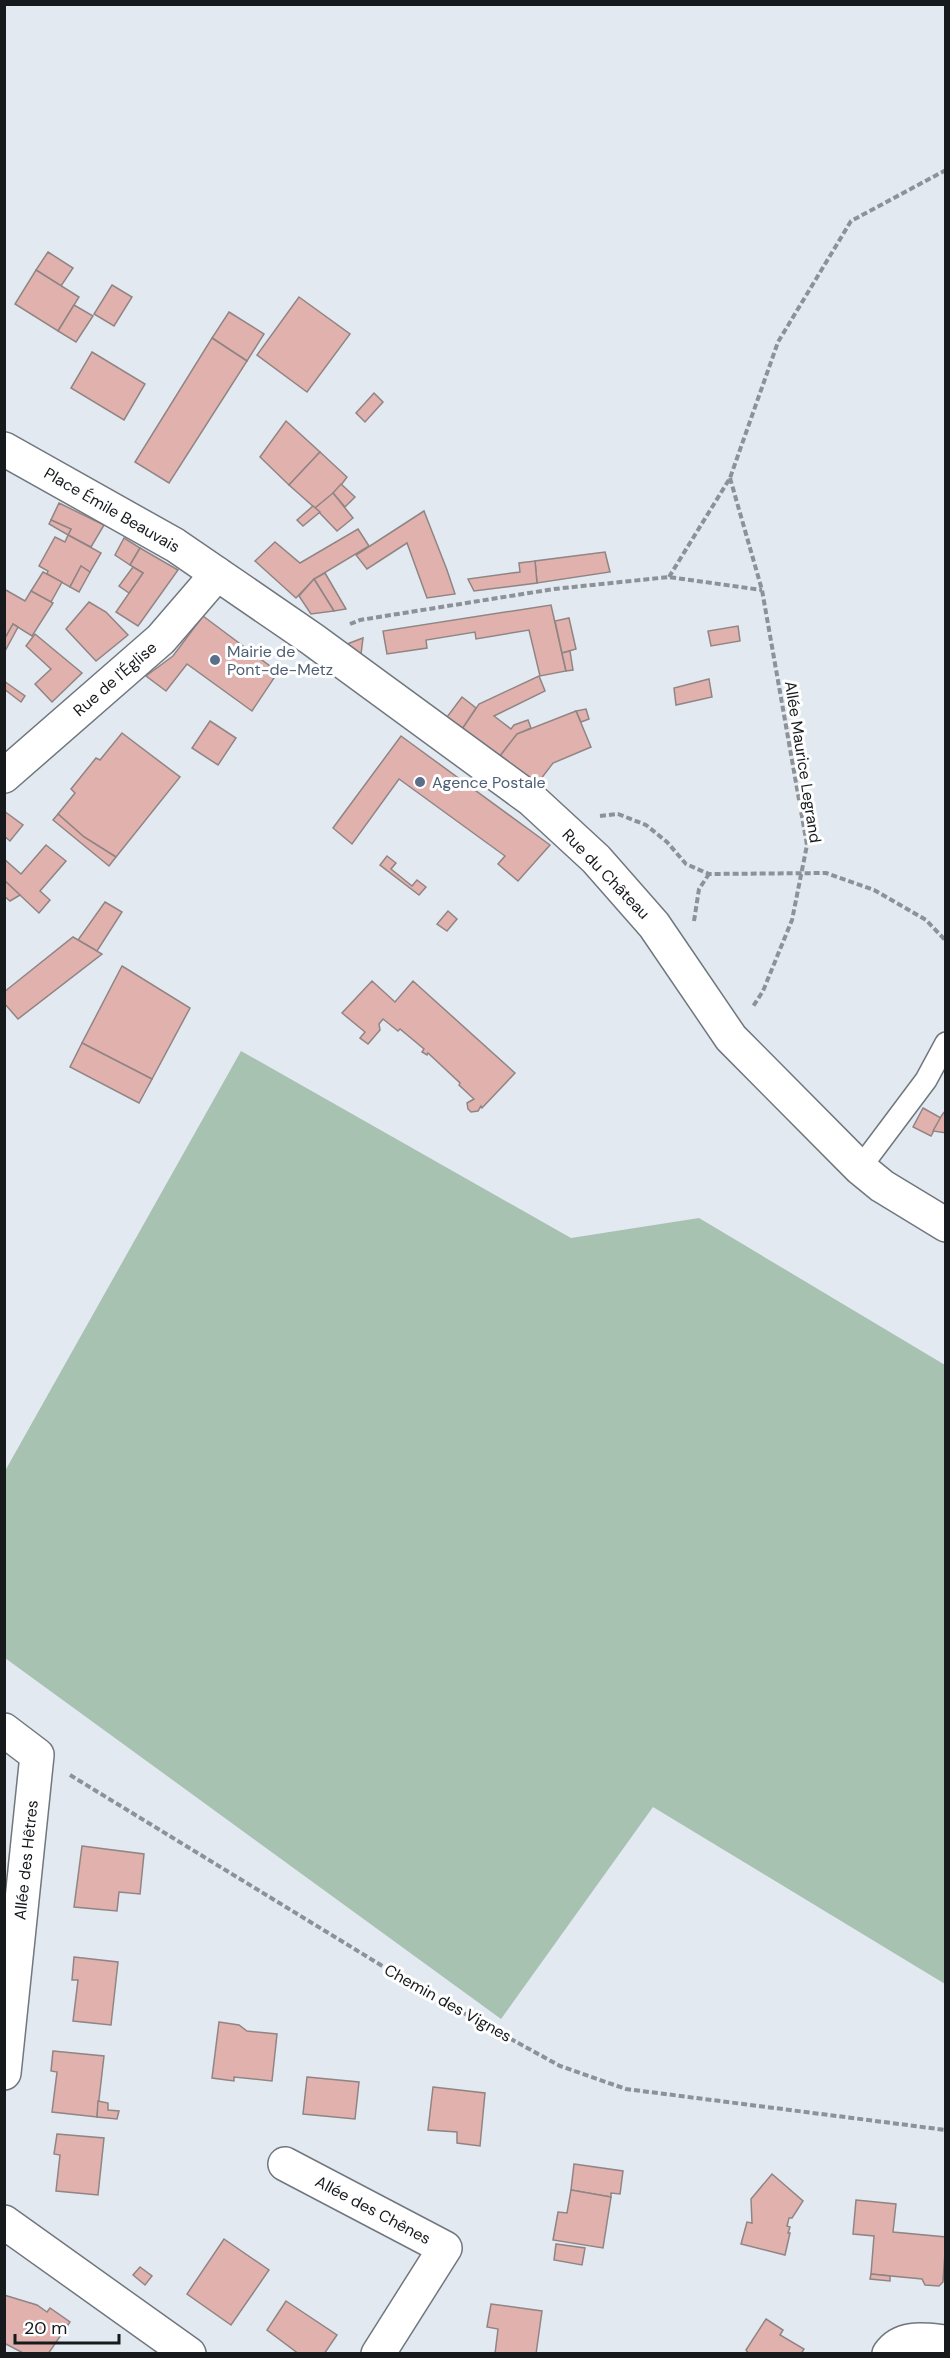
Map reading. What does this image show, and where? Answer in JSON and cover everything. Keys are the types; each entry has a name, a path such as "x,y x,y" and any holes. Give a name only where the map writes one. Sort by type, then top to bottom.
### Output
{"street":[{"name":"Place Émile Beauvais","path":"4,449 175,545 217,574"},
{"name":"Rue du Château","path":"217,574 312,639 532,800 596,859 654,925 731,1038 860,1168 882,1186 945,1225"},
{"name":"Rue de l'Église","path":"4,776 161,639 217,574"},
{"path":"4,1730 37,1755"},
{"name":"Allée des Hêtres","path":"4,2073 37,1755"},
{"name":"Allée des Chênes","path":"285,2164 445,2248 378,2354"},
{"path":"4,2222 189,2354"},
{"path":"889,2354 894,2346 915,2339 945,2342"}],"lane":[{"path":"860,1168 926,1080 945,1043"}],"path":[{"path":"669,577 730,478 778,342 850,221 945,170"},
{"name":"Allée Maurice Legrand","path":"730,478 762,590 807,845 792,920 764,991 731,1038"},
{"path":"312,639 360,620 554,589 669,577 762,590"},
{"path":"552,819 618,814 646,825 668,842 686,864 709,874 826,873 874,890 926,920 945,941"},
{"name":"Chemin des Vignes","path":"37,1755 420,1989 560,2066 626,2089 945,2130"}],"green space":[{"path":"241,1051 571,1238 699,1218 945,1365 945,1984 653,1807 501,2019 5,1658 5,1471"}],"building":[{"path":"48,252 73,268 61,286 36,270"},
{"path":"36,270 79,297 58,331 15,304"},
{"path":"112,285 132,297 114,326 94,314"},
{"path":"299,297 350,334 307,392 257,355"},
{"path":"74,305 93,316 76,342 58,331"},
{"path":"229,312 264,334 247,361 212,338"},
{"path":"212,338 247,361 169,483 135,462"},
{"path":"92,352 145,384 124,420 71,388"},
{"path":"374,393 383,402 365,422 356,413"},
{"path":"286,421 320,452 289,485 260,457"},
{"path":"320,452 347,477 336,492 315,508 289,485"},
{"path":"341,484 355,497 345,507 333,493"},
{"path":"333,493 353,518 337,531 315,508"},
{"path":"59,503 104,525 91,547 68,535 71,529 51,520"},
{"path":"313,506 320,512 303,526 297,520"},
{"path":"424,511 455,594 427,598 407,543 367,569 356,555"},
{"path":"51,520 71,529 68,535 49,524"},
{"path":"358,529 369,546 314,579 296,598 255,561 275,542 300,563"},
{"path":"68,535 101,553 90,572 81,566 70,587 47,574 48,571 39,566 55,537 65,542"},
{"path":"124,538 140,548 130,565 115,555"},
{"path":"140,548 178,570 138,626 116,612 143,573 130,565"},
{"path":"605,552 610,572 537,583 535,561"},
{"path":"535,561 537,583 474,591 468,579 520,572 519,563"},
{"path":"81,566 90,572 79,592 70,587"},
{"path":"133,567 143,573 129,593 119,586"},
{"path":"43,572 62,582 51,602 31,591"},
{"path":"325,573 346,609 334,611 314,579"},
{"path":"314,579 334,611 311,614 299,596"},
{"path":"4,589 25,601 31,591 53,603 32,636 13,624 4,640"},
{"path":"89,602 106,612 128,635 96,661 66,629"},
{"path":"551,605 566,671 540,676 529,630 476,639 475,632 426,640 427,648 387,654 383,631"},
{"name":"Mairie de Pont-de-Metz","path":"203,616 278,672 252,711 187,664 166,691 146,676 173,656"},
{"path":"569,618 576,649 562,653 555,621"},
{"path":"13,624 18,627 4,653 4,640"},
{"path":"738,626 740,641 711,646 708,631"},
{"path":"35,634 82,673 52,702 35,684 51,669 26,646"},
{"path":"363,638 361,654 347,644"},
{"path":"570,651 573,670 566,671 562,653"},
{"path":"539,676 545,691 494,716 511,729 514,725 528,720 531,728 517,734 500,756 462,729 479,704"},
{"path":"709,679 712,697 676,705 674,688"},
{"path":"4,681 25,696 21,702 4,689"},
{"path":"462,697 476,708 462,729 447,717"},
{"path":"586,709 589,719 581,722 576,711"},
{"path":"576,711 591,747 553,763 537,784 500,756 517,734"},
{"path":"210,721 236,738 218,765 192,748"},
{"path":"122,733 180,777 116,857 84,837 58,814 75,793 71,789 96,758 100,760"},
{"path":"401,736 550,845 518,881 498,864 505,856 399,779 352,844 333,828"},
{"path":"4,811 23,825 10,841 4,836"},
{"path":"58,814 84,837 116,857 109,866 53,820"},
{"path":"46,845 66,861 40,891 50,900 39,913 4,880 4,859 21,874"},
{"path":"387,856 396,863 391,869 412,886 417,880 426,887 419,895 380,865"},
{"path":"4,880 20,895 10,901 4,896"},
{"path":"105,902 122,912 97,951 78,940"},
{"path":"448,911 457,919 447,931 437,924"},
{"path":"73,937 102,954 18,1019 4,1003 4,992"},
{"path":"122,966 190,1008 152,1079 82,1043"},
{"path":"372,981 395,1002 413,981 515,1073 482,1108 481,1106 478,1111 471,1112 467,1103 474,1099 459,1085 460,1083 428,1053 427,1055 422,1052 424,1049 400,1029 398,1031 383,1019 379,1024 380,1030 368,1044 360,1038 365,1032 342,1013"},
{"path":"82,1043 152,1079 139,1103 70,1067"},
{"path":"923,1108 941,1118 931,1136 913,1127"},
{"path":"946,1110 946,1133 933,1131 942,1115"},
{"path":"82,1846 144,1854 140,1894 119,1892 117,1911 74,1907"},
{"path":"74,1957 118,1962 111,2025 73,2021 78,1980 72,1980"},
{"path":"219,2022 239,2025 247,2031 277,2034 272,2081 234,2077 234,2081 212,2078"},
{"path":"53,2051 104,2056 97,2117 52,2112 57,2072 51,2071"},
{"path":"307,2077 359,2082 355,2119 303,2114"},
{"path":"433,2087 485,2093 480,2146 457,2143 457,2132 428,2130"},
{"path":"98,2101 108,2103 108,2110 119,2111 117,2119 97,2117"},
{"path":"57,2134 104,2138 98,2195 56,2191 60,2155 54,2154"},
{"path":"574,2164 623,2171 620,2194 611,2193 611,2197 571,2190"},
{"path":"772,2174 803,2201 792,2218 789,2218 787,2226 790,2227 788,2233 790,2233 785,2255 741,2244 747,2222 752,2223 751,2199"},
{"path":"571,2190 611,2197 603,2248 553,2240 558,2212 567,2213"},
{"path":"856,2200 896,2204 893,2232 946,2237 943,2282 939,2286 925,2285 922,2279 871,2274 874,2236 853,2234"},
{"path":"224,2239 269,2270 231,2325 187,2294"},
{"path":"556,2244 585,2248 582,2265 554,2260"},
{"path":"140,2267 152,2276 145,2285 133,2275"},
{"path":"871,2274 890,2276 890,2281 870,2279"},
{"path":"4,2295 37,2305 47,2312 50,2308 70,2322 48,2354 25,2354 4,2343"},
{"path":"286,2301 337,2335 324,2354 299,2354 267,2330"},
{"path":"491,2304 542,2311 536,2354 495,2354 498,2329 487,2327"},
{"path":"766,2319 783,2330 780,2335 804,2349 801,2354 749,2354 746,2350"}],"place":[{"name":"Mairie de Pont-de-Metz","path":"215,660"},
{"name":"Agence Postale","path":"420,782"}]}
